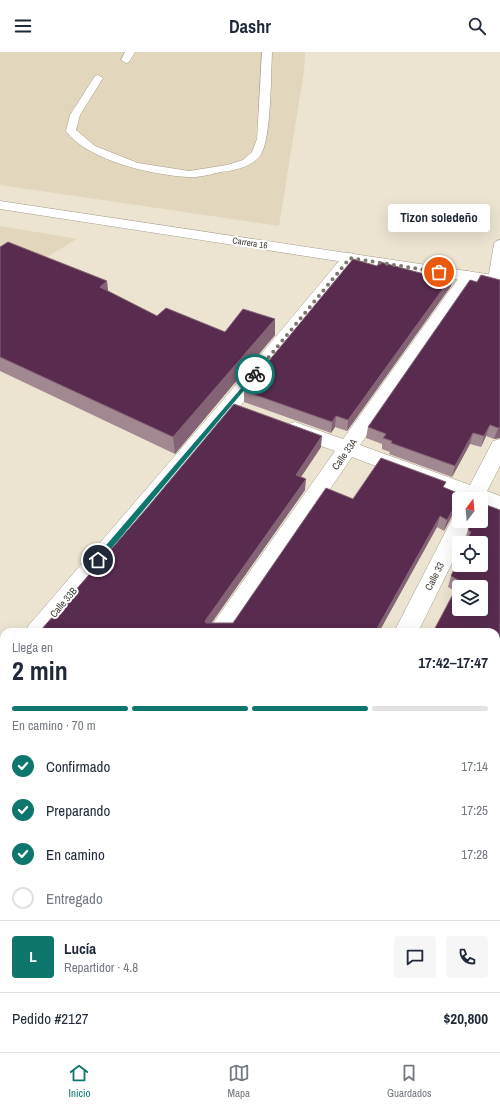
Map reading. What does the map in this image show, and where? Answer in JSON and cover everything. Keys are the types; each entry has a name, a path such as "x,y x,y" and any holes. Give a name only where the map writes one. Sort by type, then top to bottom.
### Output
{"street":[{"name":"Carrera 16","path":"0,205 497,281"},
{"name":"Calle 33B","path":"41,628 238,408 350,258"},
{"name":"Calle 33A","path":"222,628 468,276"},
{"path":"282,424 461,492"},
{"path":"477,492 500,446"},
{"path":"488,501 500,504"},
{"name":"Calle 33","path":"408,628 458,528"}],"lane":[{"path":"98,78 75,115 71,131 91,148 136,166 189,174 229,168 248,162 257,153 262,139 267,52"},
{"path":"497,281 500,244"}],"shaded area":[{"path":"0,52 305,52 304,71 279,226 0,185"},
{"path":"0,226 77,239 0,285"}],"building":[{"path":"8,242 107,281 100,287 157,316 166,308 225,332 243,309 275,319 173,437 0,357 0,247"},
{"path":"353,259 377,266 380,262 424,274 429,268 453,275 348,420 336,416 332,422 244,391"},
{"path":"481,275 500,280 500,428 490,425 484,436 473,433 455,466 391,443 392,441 383,438 386,434 368,427 470,280 477,282"},
{"path":"234,404 322,436 296,475 306,479 205,621 206,623 233,623 326,488 353,499 381,458 446,482 443,487 455,492 452,492 452,511 447,520 440,516 377,628 43,628 147,508"},
{"path":"488,506 500,510 500,628 435,628 452,596 452,616 488,616 488,580 458,580 451,576 453,572 488,572 488,536 469,536 471,532 468,530 469,528 488,528"}],"way so far":[{"path":"255,374 350,258 439,272"}],"place":[{"name":"Tizon soledeño","path":"439,272"}],"route":[{"path":"98,560 255,374"}]}
